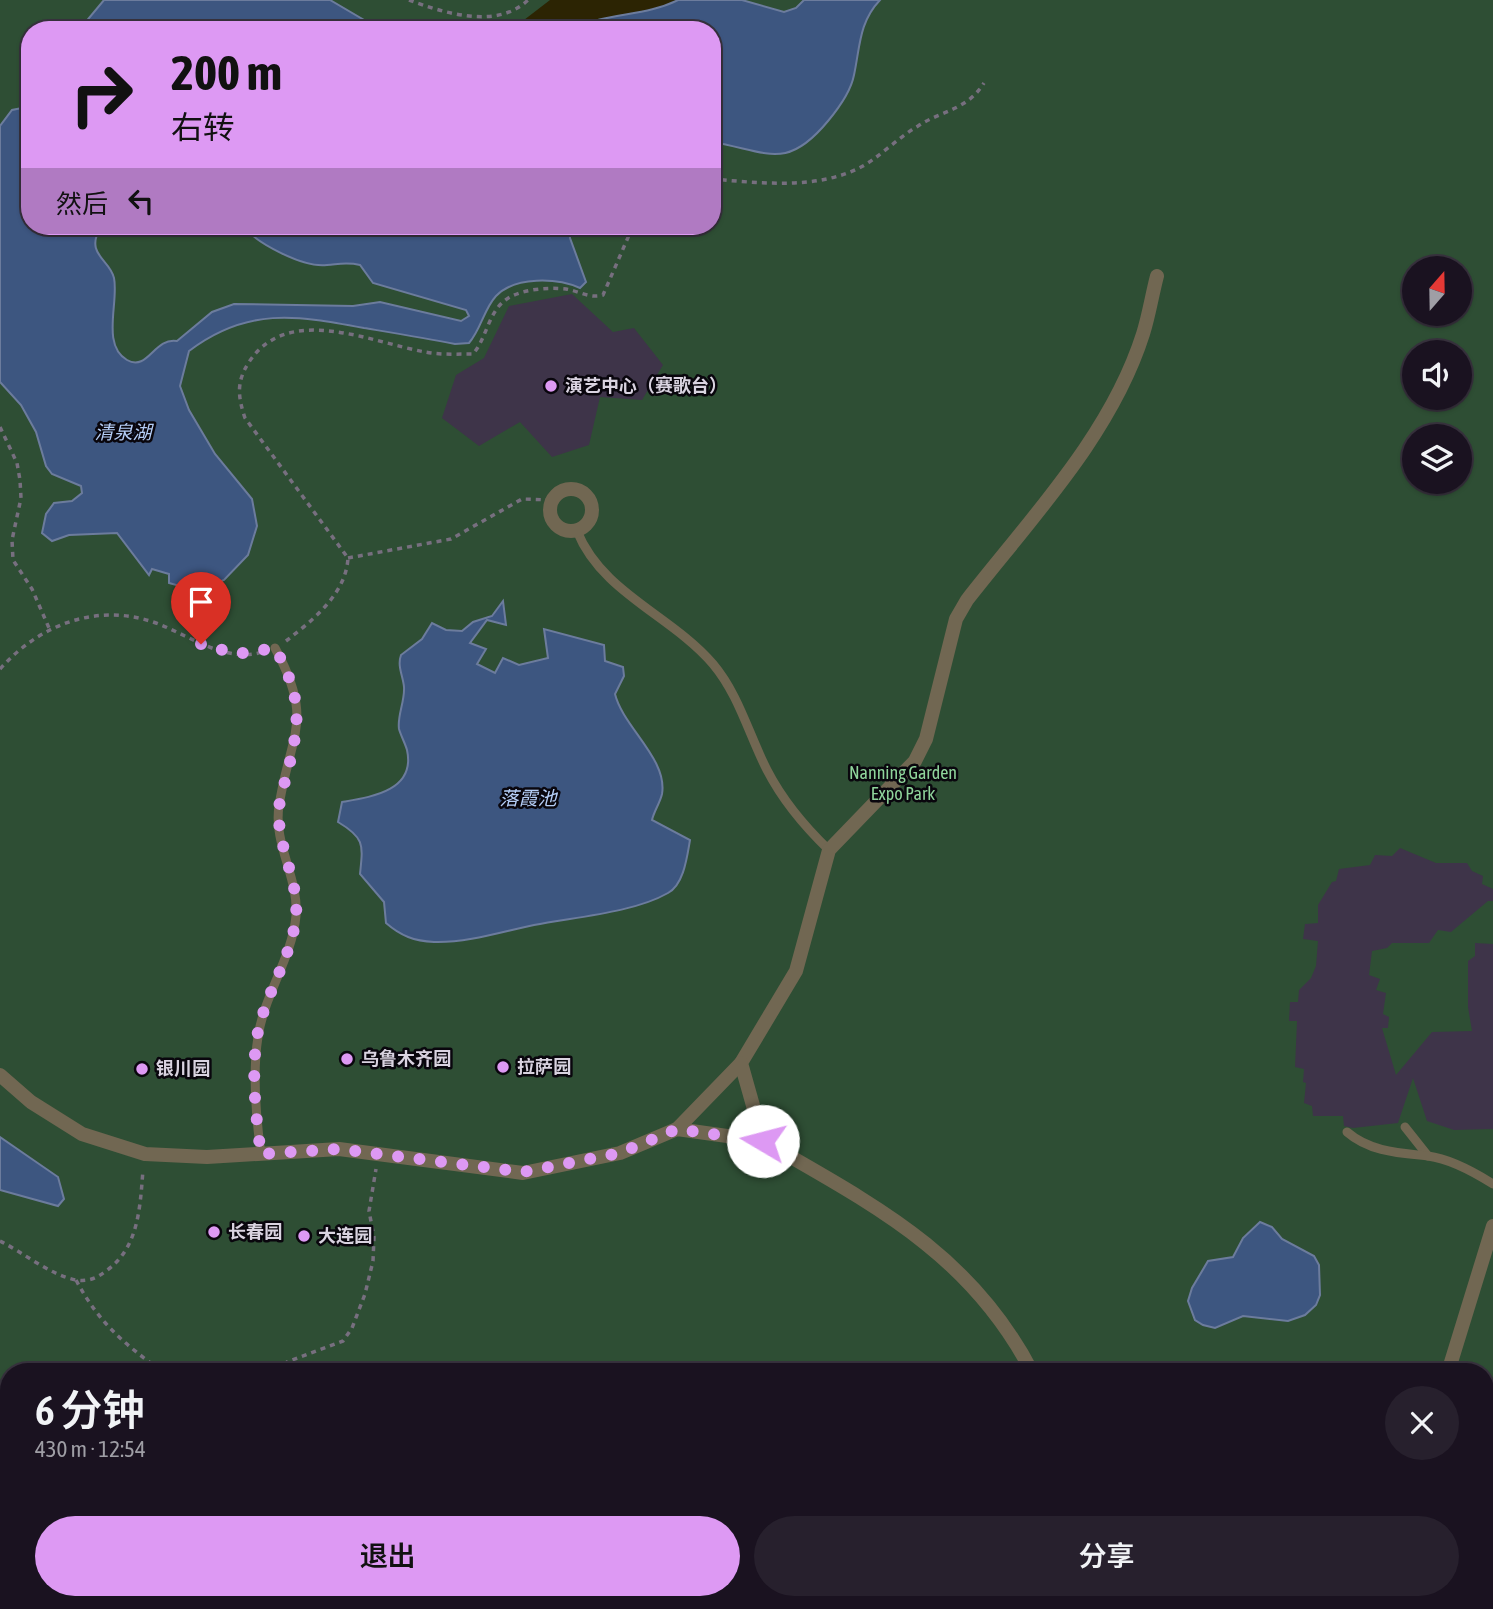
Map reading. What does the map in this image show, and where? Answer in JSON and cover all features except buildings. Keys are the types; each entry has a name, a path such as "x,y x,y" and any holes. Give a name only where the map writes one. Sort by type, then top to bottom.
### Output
{"street":[{"path":"0,1075 31,1102 82,1134 145,1154 207,1157 339,1149 380,1152 498,1172 523,1172 620,1153 677,1129 741,1062 796,971 829,850 915,761 926,739 956,619 967,600 1083,452 1108,410 1143,335 1157,276"},
{"path":"569,489 587,497 591,517 577,531 556,526 550,514 552,500 569,489"},
{"path":"741,1062 763,1141"},
{"path":"677,1129 763,1141 909,1228 969,1281 1012,1333 1027,1363"},
{"path":"1451,1363 1493,1226"}],"lane":[{"path":"577,531 593,561 614,585 652,610 713,664 733,693 766,769 793,812 829,850"},
{"path":"261,1154 257,1126 257,1037 291,939 296,903 279,820 296,739 297,696 292,679 275,648"},
{"path":"1405,1127 1428,1156"},
{"path":"1347,1132 1357,1140 1374,1147 1412,1157 1428,1156 1476,1174 1493,1184"}],"path":[{"path":"409,0 475,17 502,16 528,0"},
{"path":"721,179 804,182 863,167 920,124 956,110 975,98 984,83"},
{"path":"0,669 16,650 48,628 83,618 118,613 155,623 215,650 237,654 275,648 330,602 348,570 348,558 245,418 237,396 243,372 258,349 277,335 313,331 356,334 425,352 473,354 483,342 492,317 503,302 519,294 566,289 603,295 629,235"},
{"path":"0,427 16,463 22,498 12,540 13,560 32,589 48,628"},
{"path":"348,558 451,538 522,499 552,500"},
{"path":"286,1363 343,1341 352,1328 373,1261 374,1237 369,1211 380,1152"},
{"path":"0,1241 76,1280 94,1279 115,1265 130,1247 137,1221 145,1154"},
{"path":"76,1280 93,1311 120,1340 151,1363"}],"green space":[{"name":"Nanning Garden Expo Park","path":"0,0 1493,0 1493,1363 0,1363"}],"sand":[{"path":"550,0 678,0 654,10 589,21 524,20"}],"water":[{"path":"104,0 330,0 366,21 86,21"},
{"path":"678,0 742,0 784,12 796,8 804,0 880,0 864,26 852,81 840,105 813,137 800,147 775,154 721,144 721,21 594,21"},
{"name":"清泉湖","path":"21,108 21,235 97,235 95,244 97,250 114,278 115,344 119,353 127,360 140,362 162,344 177,341 212,312 234,304 353,306 380,302 461,321 469,316 466,310 373,283 360,265 306,263 270,247 253,235 570,235 586,282 580,288 560,282 525,282 504,290 492,301 469,343 455,344 316,320 273,318 231,327 189,351 180,386 189,410 215,454 252,499 257,526 248,555 224,580 209,586 187,588 169,583 169,574 152,569 149,575 117,533 69,535 52,541 42,533 46,514 54,503 72,501 82,493 81,486 52,474 46,466 36,432 21,405 0,382 0,126 12,110"},
{"name":"落霞池","path":"503,601 506,625 487,620 470,643 486,649 477,664 495,673 503,658 519,665 548,658 544,629 604,645 605,661 623,667 624,676 615,694 627,719 652,756 662,781 662,794 652,820 690,840 686,862 673,889 654,900 638,905 471,939 434,942 414,939 386,923 384,902 360,874 362,856 358,838 338,822 342,802 389,790 405,775 408,764 407,750 399,724 404,692 401,655 422,639 432,623 446,630 462,631 473,622 492,616"},
{"path":"0,1137 58,1177 64,1199 58,1206 0,1190"},
{"path":"1260,1222 1272,1227 1282,1239 1314,1256 1319,1265 1320,1295 1316,1305 1305,1315 1288,1321 1243,1316 1215,1328 1203,1325 1195,1320 1188,1301 1192,1288 1208,1261 1233,1257 1243,1238"}],"place":[{"name":"演艺中心（赛歌台）","path":"551,386"},
{"name":"乌鲁木齐园","path":"347,1059"},
{"name":"拉萨园","path":"503,1067"},
{"name":"银川园","path":"142,1069"},
{"name":"长春园","path":"214,1232"},
{"name":"大连园","path":"304,1236"}],"route":[{"path":"201,644 237,654 258,653 275,648 292,679 297,696 296,739 279,808 282,846 293,882 296,917 257,1037 257,1126 261,1154 339,1149 380,1152 498,1172 523,1172 546,1170 620,1153 677,1129 763,1141"}]}
